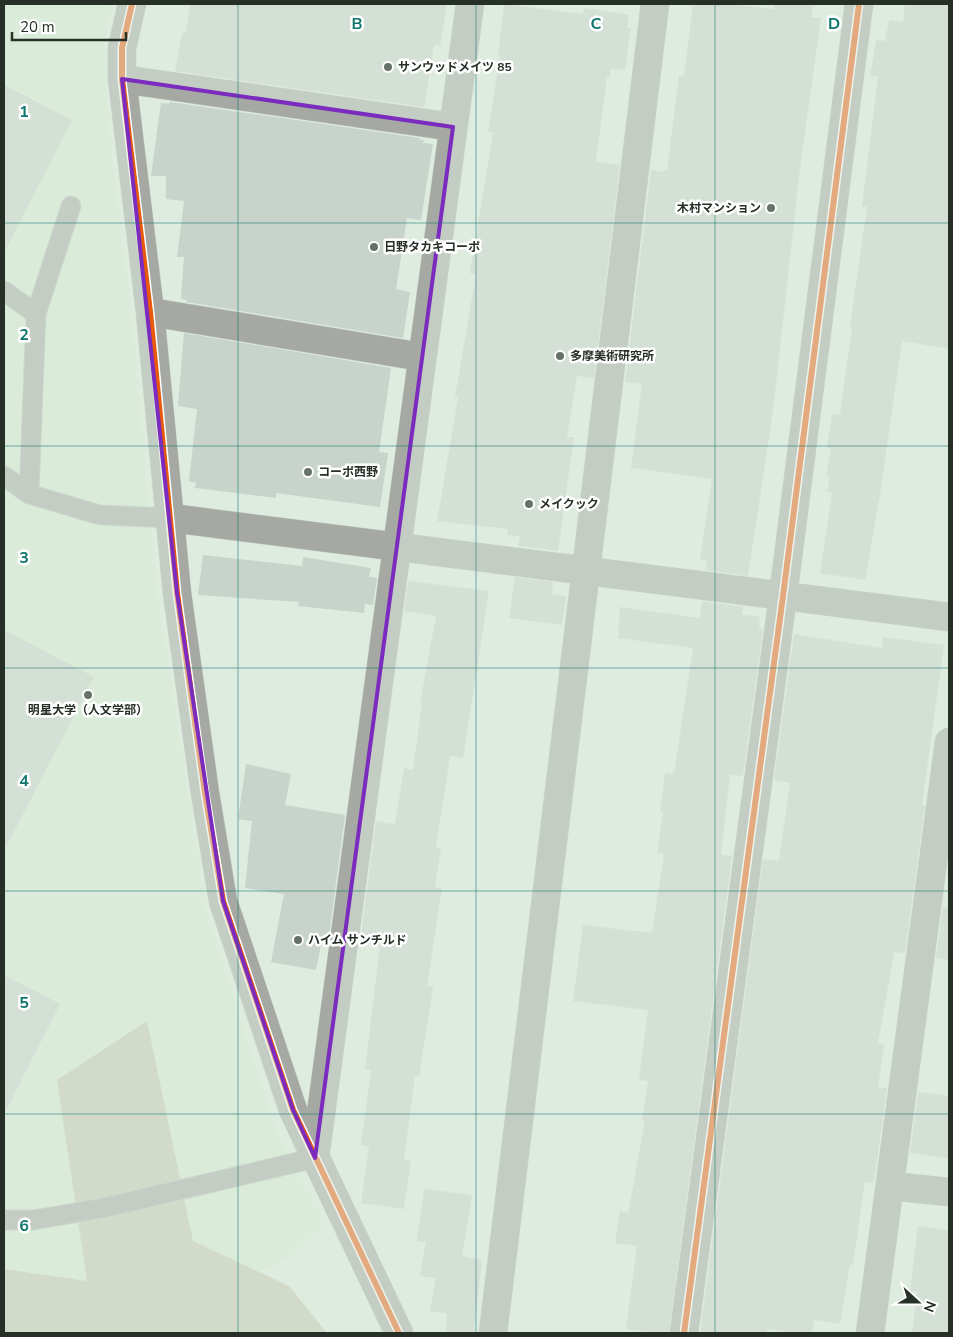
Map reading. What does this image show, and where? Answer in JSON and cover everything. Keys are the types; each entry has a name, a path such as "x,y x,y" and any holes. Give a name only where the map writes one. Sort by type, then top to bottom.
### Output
{"street":[{"path":"132,4 122,48 122,79 150,312 177,593 205,793 223,901 293,1110 398,1333"},
{"path":"315,1158 470,4"},
{"path":"493,1333 655,4"},
{"path":"684,1333 783,596 859,4"},
{"path":"122,79 453,127"},
{"path":"150,312 422,357"},
{"path":"171,518 949,617"},
{"path":"870,1333 949,742"},
{"path":"890,1186 949,1192"}],"lane":[{"path":"30,494 36,314 71,206"},
{"path":"4,291 36,314"},
{"path":"4,476 30,494 100,515 171,518"},
{"path":"4,1220 33,1220 103,1208 315,1158"}],"highlighted area":[{"path":"122,79 453,127 315,1158 293,1110 223,901 177,593"}],"shaded area":[{"name":"明星大学（人文学部）","path":"4,4 112,4 104,38 109,131 132,321 157,591 206,912 276,1130 324,1223 289,1256 148,1333 4,1333"},
{"path":"147,1021 193,1241 289,1286 327,1333 4,1333 4,1269 87,1281 57,1080"}],"building":[{"path":"190,4 447,4 440,46 434,45 424,107 175,71 182,33 186,33"},
{"path":"504,4 583,14 584,8 629,15 627,28 631,28 625,70 610,69 610,78 607,77 596,161 620,165 594,378 577,376 567,437 574,437 558,551 518,546 520,536 507,535 508,529 437,521 458,398 455,397 476,274 470,273 493,133 488,132 500,57 498,56"},
{"path":"693,4 729,4 774,9 774,4 813,4 811,17 821,18 800,168 773,411 748,576 706,570 707,561 700,560 712,479 631,468 642,384 625,382 651,170 667,171 679,75 684,76"},
{"path":"905,4 949,4 949,349 902,341 880,495 865,580 820,573 832,493 827,492 830,477 826,476 831,448 827,448 832,414 840,415 852,327 850,326 867,207 862,206 878,77 870,76 876,40 885,41 889,20 903,22"},
{"path":"4,85 72,120 4,253"},
{"path":"170,102 420,138 419,140 424,140 423,143 433,144 421,220 407,218 396,289 410,292 403,338 186,302 187,300 181,299 184,257 177,257 184,201 166,199 166,176 151,176 161,103 169,104"},
{"path":"184,333 391,368 379,452 388,453 380,507 276,493 276,498 195,488 196,483 189,481 197,409 178,406"},
{"path":"203,555 302,566 303,557 371,568 369,577 377,578 373,605 365,604 364,613 298,606 299,602 198,595"},
{"path":"515,577 553,582 552,594 566,596 562,625 509,618"},
{"path":"408,581 489,591 463,758 450,756 436,847 441,848 435,887 442,888 427,986 433,987 419,1077 415,1076 404,1160 411,1161 404,1209 361,1203 369,1146 361,1145 371,1070 365,1069 380,946 360,942 376,821 395,824 404,768 413,770 422,703 420,703 436,616 404,611"},
{"path":"702,601 743,607 742,614 760,617 759,628 763,629 743,776 730,775 721,855 732,856 669,1333 655,1333 626,1329 637,1246 615,1243 620,1211 628,1213 645,1121 642,1121 648,1081 639,1080 648,1010 573,1001 583,925 652,933 664,854 657,853 663,811 660,811 665,773 674,774 693,648 618,638 620,607 700,618"},
{"path":"4,630 94,677 4,851"},
{"path":"794,634 882,648 883,637 944,645 922,805 925,806 905,953 894,952 878,1044 884,1045 878,1087 887,1088 874,1182 865,1182 853,1265 850,1265 840,1324 814,1320 812,1333 795,1333 767,1329 767,1333 700,1333 763,859 779,861 790,783 774,780"},
{"path":"246,764 291,774 285,805 345,815 329,936 323,935 316,970 271,962 284,894 245,888 252,821 238,819"},
{"path":"943,907 949,908 949,960 936,958"},
{"path":"4,975 60,1004 4,1115"},
{"path":"918,1092 949,1096 949,1159 910,1153"},
{"path":"424,1189 472,1195 462,1256 482,1260 474,1333 446,1333 447,1313 430,1311 436,1278 420,1276 426,1242 417,1241"},
{"path":"918,1226 949,1230 949,1333 912,1333 917,1292 910,1291"}],"cycle path":[{"path":"132,4 122,48 122,79 150,312 177,593 205,793 223,901 293,1110 399,1333"},
{"path":"684,1333 783,596 859,4"}],"place":[{"name":"サンウッドメイツ 85","path":"388,67"},
{"name":"木村マンション","path":"771,208"},
{"name":"日野タカキコーポ","path":"374,247"},
{"name":"多摩美術研究所","path":"560,356"},
{"name":"コーポ西野","path":"308,472"},
{"name":"メイクック","path":"529,504"},
{"name":"明星大学（人文学部）","path":"88,695"},
{"name":"ハイム サンチルド","path":"298,940"}]}
